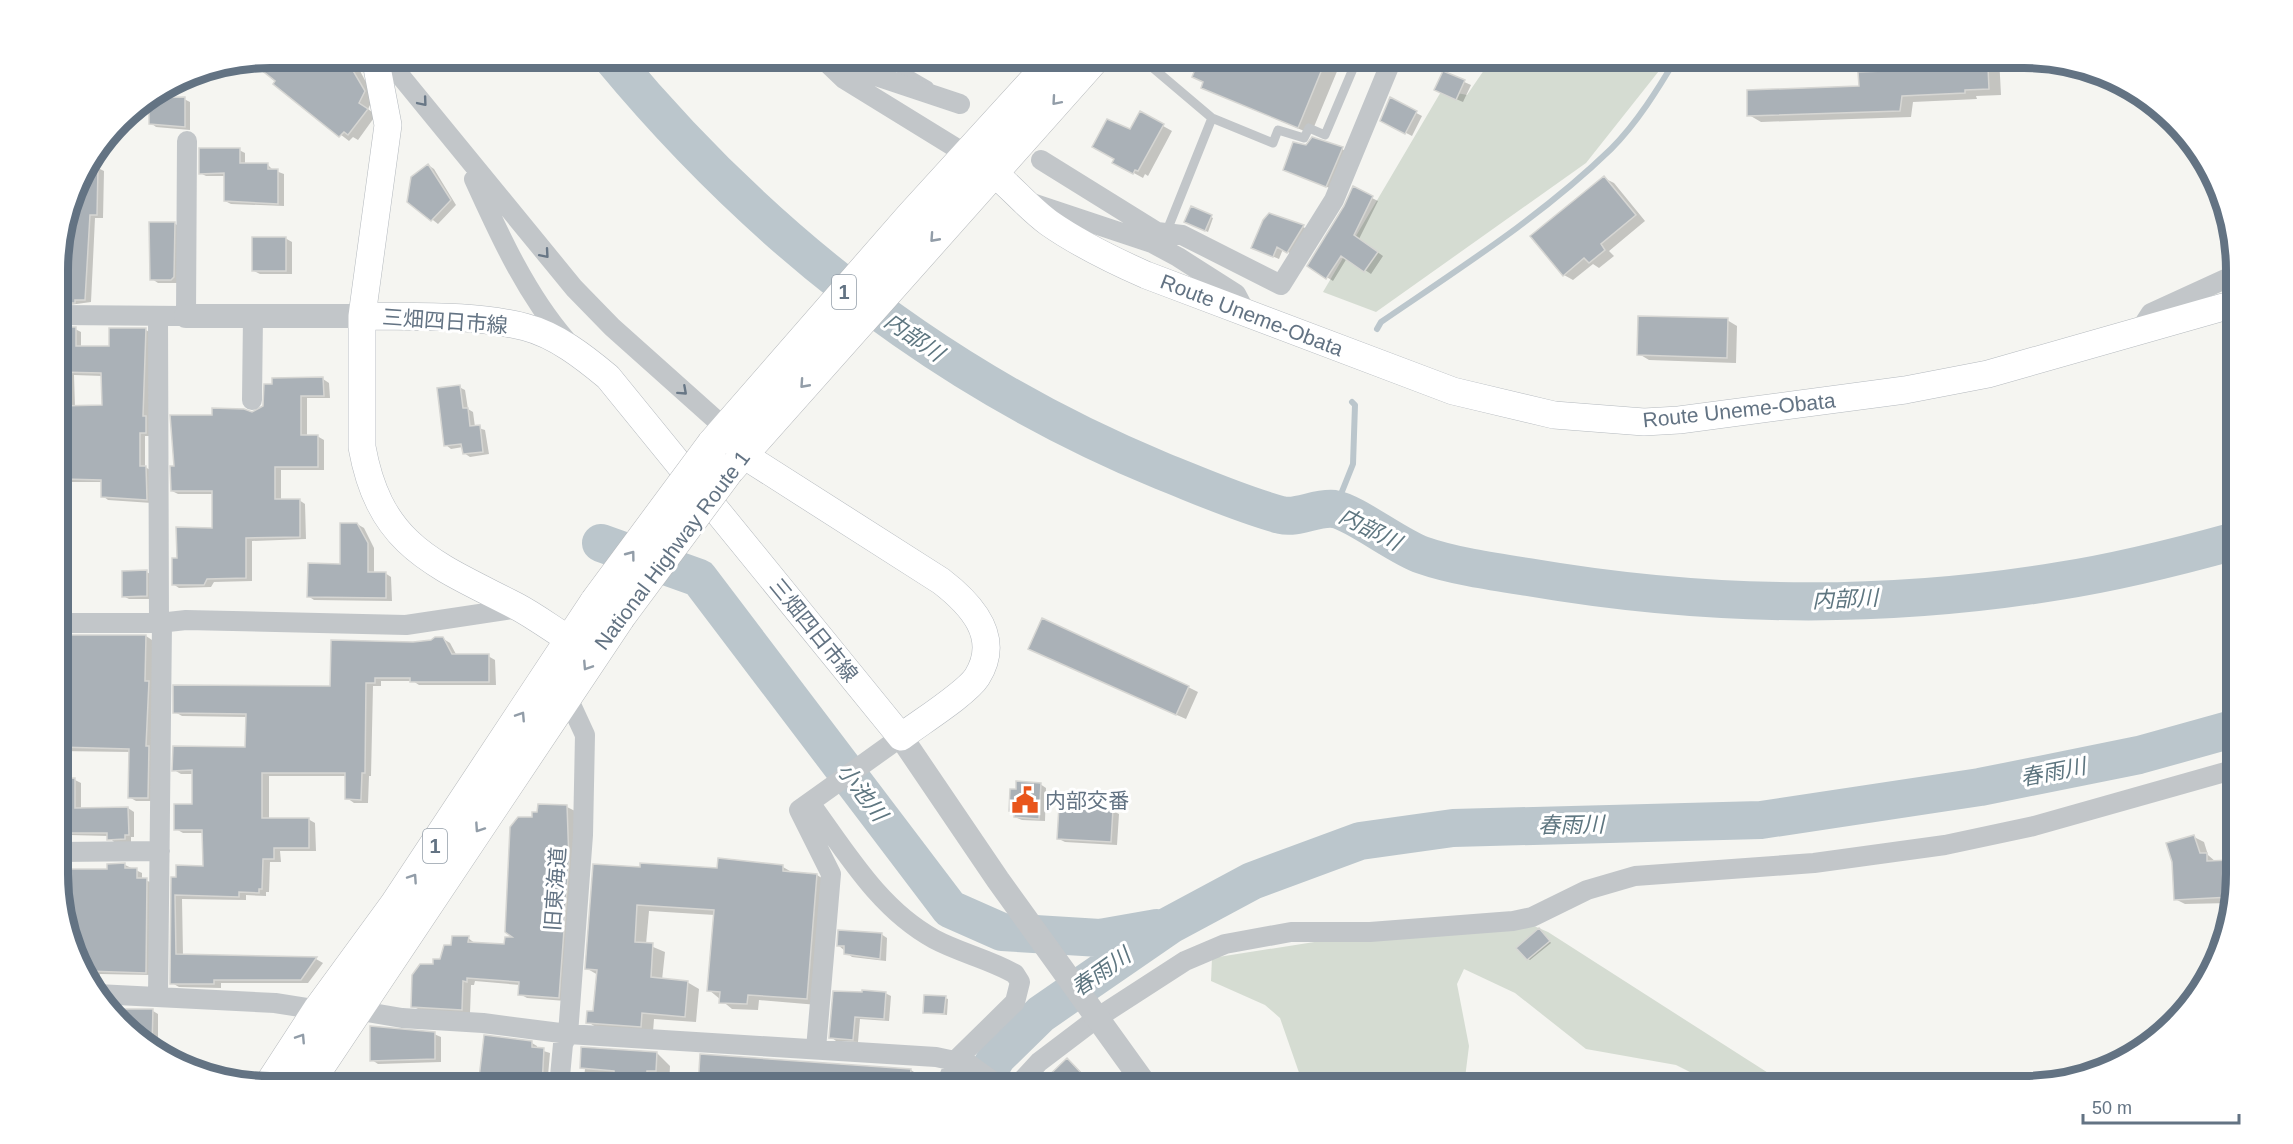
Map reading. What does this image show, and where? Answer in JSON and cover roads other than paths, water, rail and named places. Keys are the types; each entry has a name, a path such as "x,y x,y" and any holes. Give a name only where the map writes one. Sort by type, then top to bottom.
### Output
{"highway":[{"name":"National Highway Route 1","path":"736,438 973,195 982,164 1050,68"},
{"name":"National Highway Route 1","path":"312,1076 567,696 607,609 736,438 945,179 982,164 1083,68"},
{"name":"National Highway Route 1","path":"276,1076 319,1010 395,906 570,640 607,609"}],"main road":[{"path":"377,68 388,125 362,316 362,447 366,467 380,504 392,523 416,551 442,568 519,608 570,640"},
{"name":"Route Uneme-Obata","path":"982,164 1047,221 1097,253 1146,276 1453,391 1554,415 1644,422 1679,420 1905,390 1988,374 2226,306"},
{"name":"三畑四日市線","path":"362,316 457,318 526,327 576,351 608,377 901,737"},
{"path":"736,438 940,581 964,599 978,617 986,646 976,678 961,693 901,737"}],"street":[{"path":"394,68 574,288 612,327 736,438"},
{"path":"847,68 960,104"},
{"path":"847,68 982,164"},
{"path":"1026,201 1158,236 1182,235 1281,285 1334,200 1388,68"},
{"path":"186,316 187,141"},
{"path":"460,146 522,276 548,320 576,351"},
{"path":"1041,160 1158,236 1236,294 1246,313"},
{"path":"2138,333 2151,313 2226,279"},
{"path":"68,315 362,316"},
{"path":"158,315 160,623 158,996"},
{"path":"252,400 253,316"},
{"path":"68,623 160,623 207,620 406,625 519,608"},
{"name":"旧東海道","path":"560,1076 563,1044 568,1034 583,835 585,735 567,696"},
{"path":"816,1049 831,874 799,810 901,737 998,880 1139,1076"},
{"path":"1020,1076 1040,1062 1092,1012 1185,961 1226,944 1290,932 1370,932 1513,921 1532,917 1587,890 1635,876 1803,864 1945,845 2034,826 2226,773"},
{"path":"812,802 877,892 897,913 948,946 1005,968 1015,974 1020,982 1015,1002 952,1076"},
{"path":"68,852 160,851"},
{"path":"108,994 275,1003 319,1010 355,1010 402,1018 483,1023 568,1034 816,1049 962,1062 987,1076"}],"lane":[{"path":"898,68 960,104"},
{"path":"1153,68 1212,118 1273,143 1278,130 1304,138 1309,129 1325,135 1353,68"},
{"path":"1158,236 1212,118"}],"waterway":[{"name":"内部川","path":"621,68 669,123 730,185 794,244 861,298 931,348 1005,394 1082,435 1162,471 1266,511 1287,516 1334,509 1353,516 1412,551 1434,559 1474,568 1594,587 1727,599 1860,600 1926,597 1993,590 2103,573 2226,543"},
{"path":"1377,329 1381,322 1529,219 1585,173 1630,128 1670,68"},
{"path":"1335,509 1353,464 1355,405 1352,402"},
{"name":"小池川","path":"601,543 699,578 950,909 1002,932 1100,938 1157,928"},
{"name":"春雨川","path":"986,1076 997,1057 1041,1014 1170,925 1252,881 1360,841 1453,828 1761,820 1980,787 2139,755 2226,731"}],"place":[{"name":"内部交番","path":"1025,800"}]}
